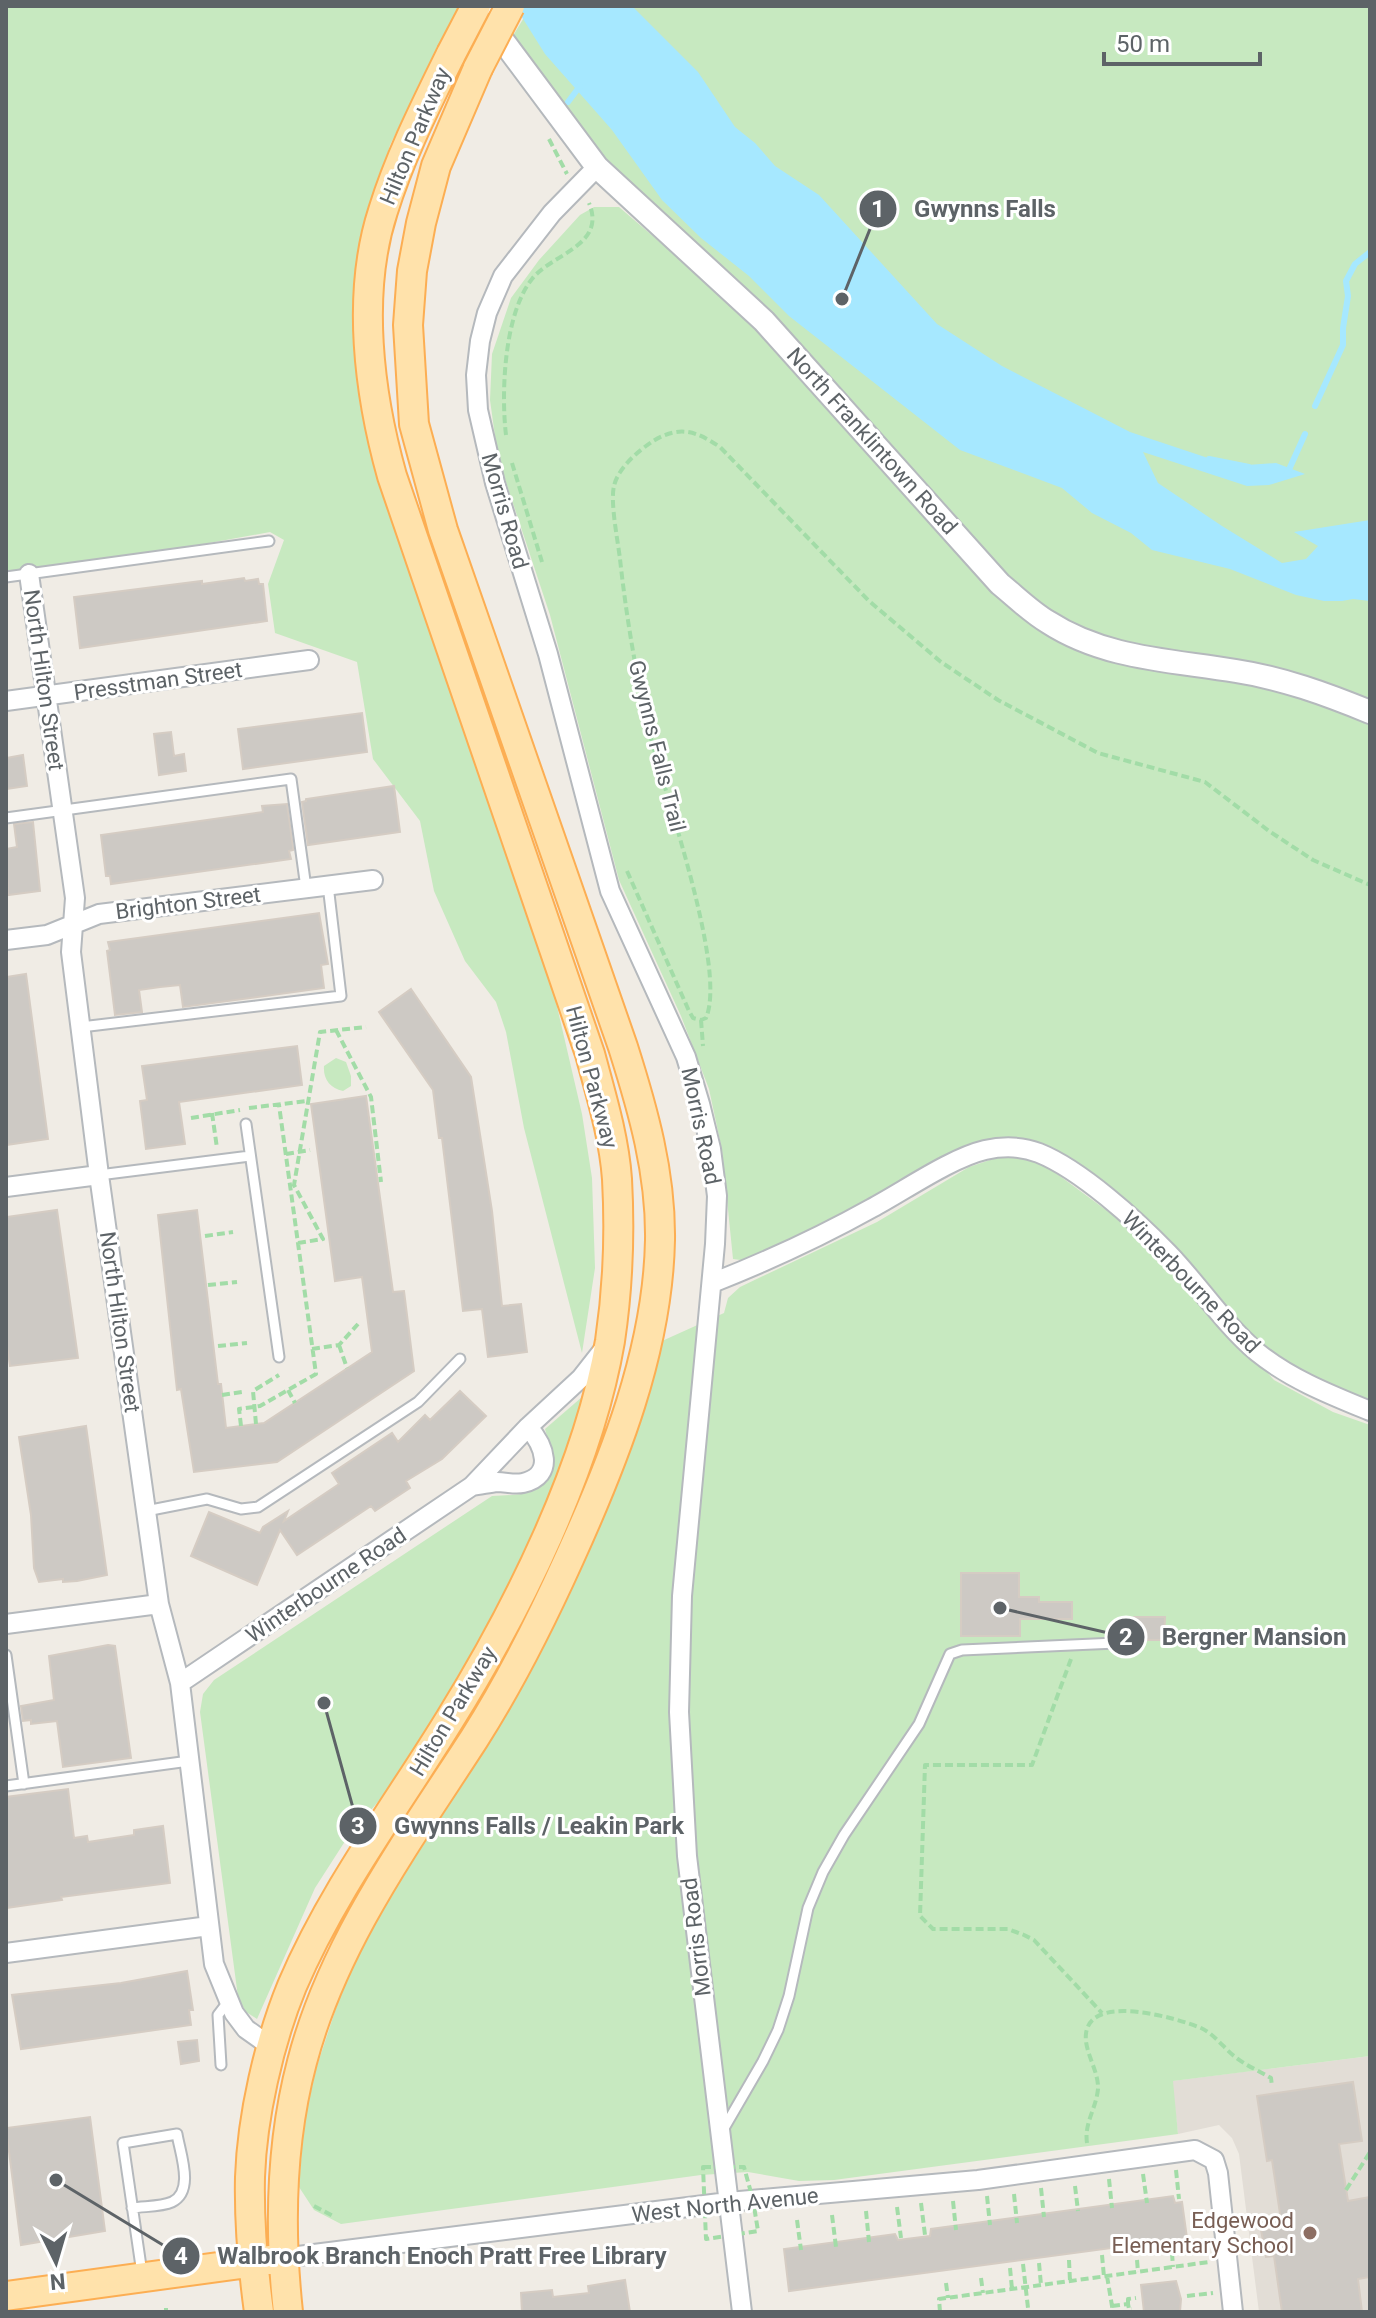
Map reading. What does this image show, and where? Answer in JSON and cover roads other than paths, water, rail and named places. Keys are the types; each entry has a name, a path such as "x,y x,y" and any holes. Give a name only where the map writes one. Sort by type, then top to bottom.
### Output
{"main road":[{"name":"Hilton Parkway","path":"253,2262 250,2176 258,2110 291,1989 352,1869 452,1717 527,1579 562,1500 587,1429 610,1341 619,1264 617,1176 609,1126 590,1054 397,491 378,428 371,379 368,324 371,268 381,214 403,153 476,6"},
{"name":"Hilton Parkway","path":"282,2258 282,2180 290,2116 302,2060 322,2004 347,1945 380,1884 518,1666 555,1591 590,1513 618,1439 653,1318 659,1273 660,1236 655,1174 645,1116 443,530 414,424 408,325 412,271 421,223 436,166 478,68 510,6"},
{"name":"West North Avenue","path":"6,2296 282,2258"},
{"path":"282,2258 288,2312"},
{"path":"253,2262 259,2312"}],"street":[{"name":"North Franklintown Road","path":"476,6 597,167 764,321 1000,584 1047,622 1102,648 1282,681 1370,712"},
{"name":"Morris Road","path":"597,167 576,186 503,276 487,313 480,341 476,375 478,410 495,483 548,654 610,891 686,1057 711,1149 717,1196 712,1283 682,1596 679,1712 687,1856 742,2312"},
{"name":"North Hilton Street","path":"29,574 75,898 71,952 99,1175 159,1604 180,1683 214,1964 228,2002 246,2029 273,2048"},
{"name":"Presstman Street","path":"6,701 309,660"},
{"name":"Brighton Street","path":"6,940 47,935 99,914 373,880"},
{"name":"Winterbourne Road","path":"712,1283 809,1243 949,1166 983,1151 1012,1146 1038,1152 1068,1168 1136,1222 1170,1254 1221,1316 1257,1352 1293,1377 1370,1411"},
{"path":"6,1187 99,1175"},
{"name":"Winterbourne Road","path":"180,1683 472,1486 528,1427 581,1378 610,1341"},
{"name":"Winterbourne Road","path":"472,1486 532,1480 541,1470 544,1451 540,1440 528,1427"},
{"path":"6,1624 159,1604"},
{"path":"6,1953 209,1926"},
{"name":"West North Avenue","path":"282,2258 728,2202 978,2180 1195,2150 1214,2160 1218,2173 1233,2312"}],"lane":[{"path":"6,577 269,541"},
{"path":"6,818 291,779 306,888"},
{"path":"81,1027 341,996 328,885"},
{"path":"246,1124 279,1357"},
{"path":"99,1175 250,1156"},
{"path":"146,1511 207,1499 241,1509 258,1507 418,1402 460,1359"},
{"path":"720,2136 778,2030 789,1996 808,1908 823,1872 844,1835 919,1724 950,1654 962,1650 1116,1643"},
{"path":"6,1655 24,1784"},
{"path":"6,1786 189,1761"},
{"path":"221,2065 218,2015 228,2002"},
{"path":"132,2208 172,2202 181,2194 185,2185 177,2134 123,2143 132,2208 143,2277"}],"water":[{"path":"515,6 632,6 698,72 735,127 755,143 775,166 819,195 937,324 1002,366 1130,432 1232,466 1276,463 1305,474 1269,485 1247,486 1143,452 1158,483 1282,563 1306,559 1318,546 1294,532 1370,520 1370,601 1324,601 1296,595 1230,569 1152,550 1131,533 1092,513 1062,488 960,450 789,316 749,276 701,238 662,200 612,130 545,54"}],"waterway":[{"path":"568,102 580,86"},
{"path":"1315,406 1343,345 1348,296 1346,281 1355,264 1370,252"},
{"path":"1287,474 1305,434"},
{"path":"1209,459 1249,467"}],"place":[{"name":"Gwynns Falls","path":"842,299"},
{"name":"Bergner Mansion","path":"1000,1608"},
{"name":"Gwynns Falls / Leakin Park","path":"324,1703"},
{"name":"Walbrook Branch Enoch Pratt Free Library","path":"56,2180"},
{"name":"Edgewood Elementary School","path":"1310,2233"}]}
